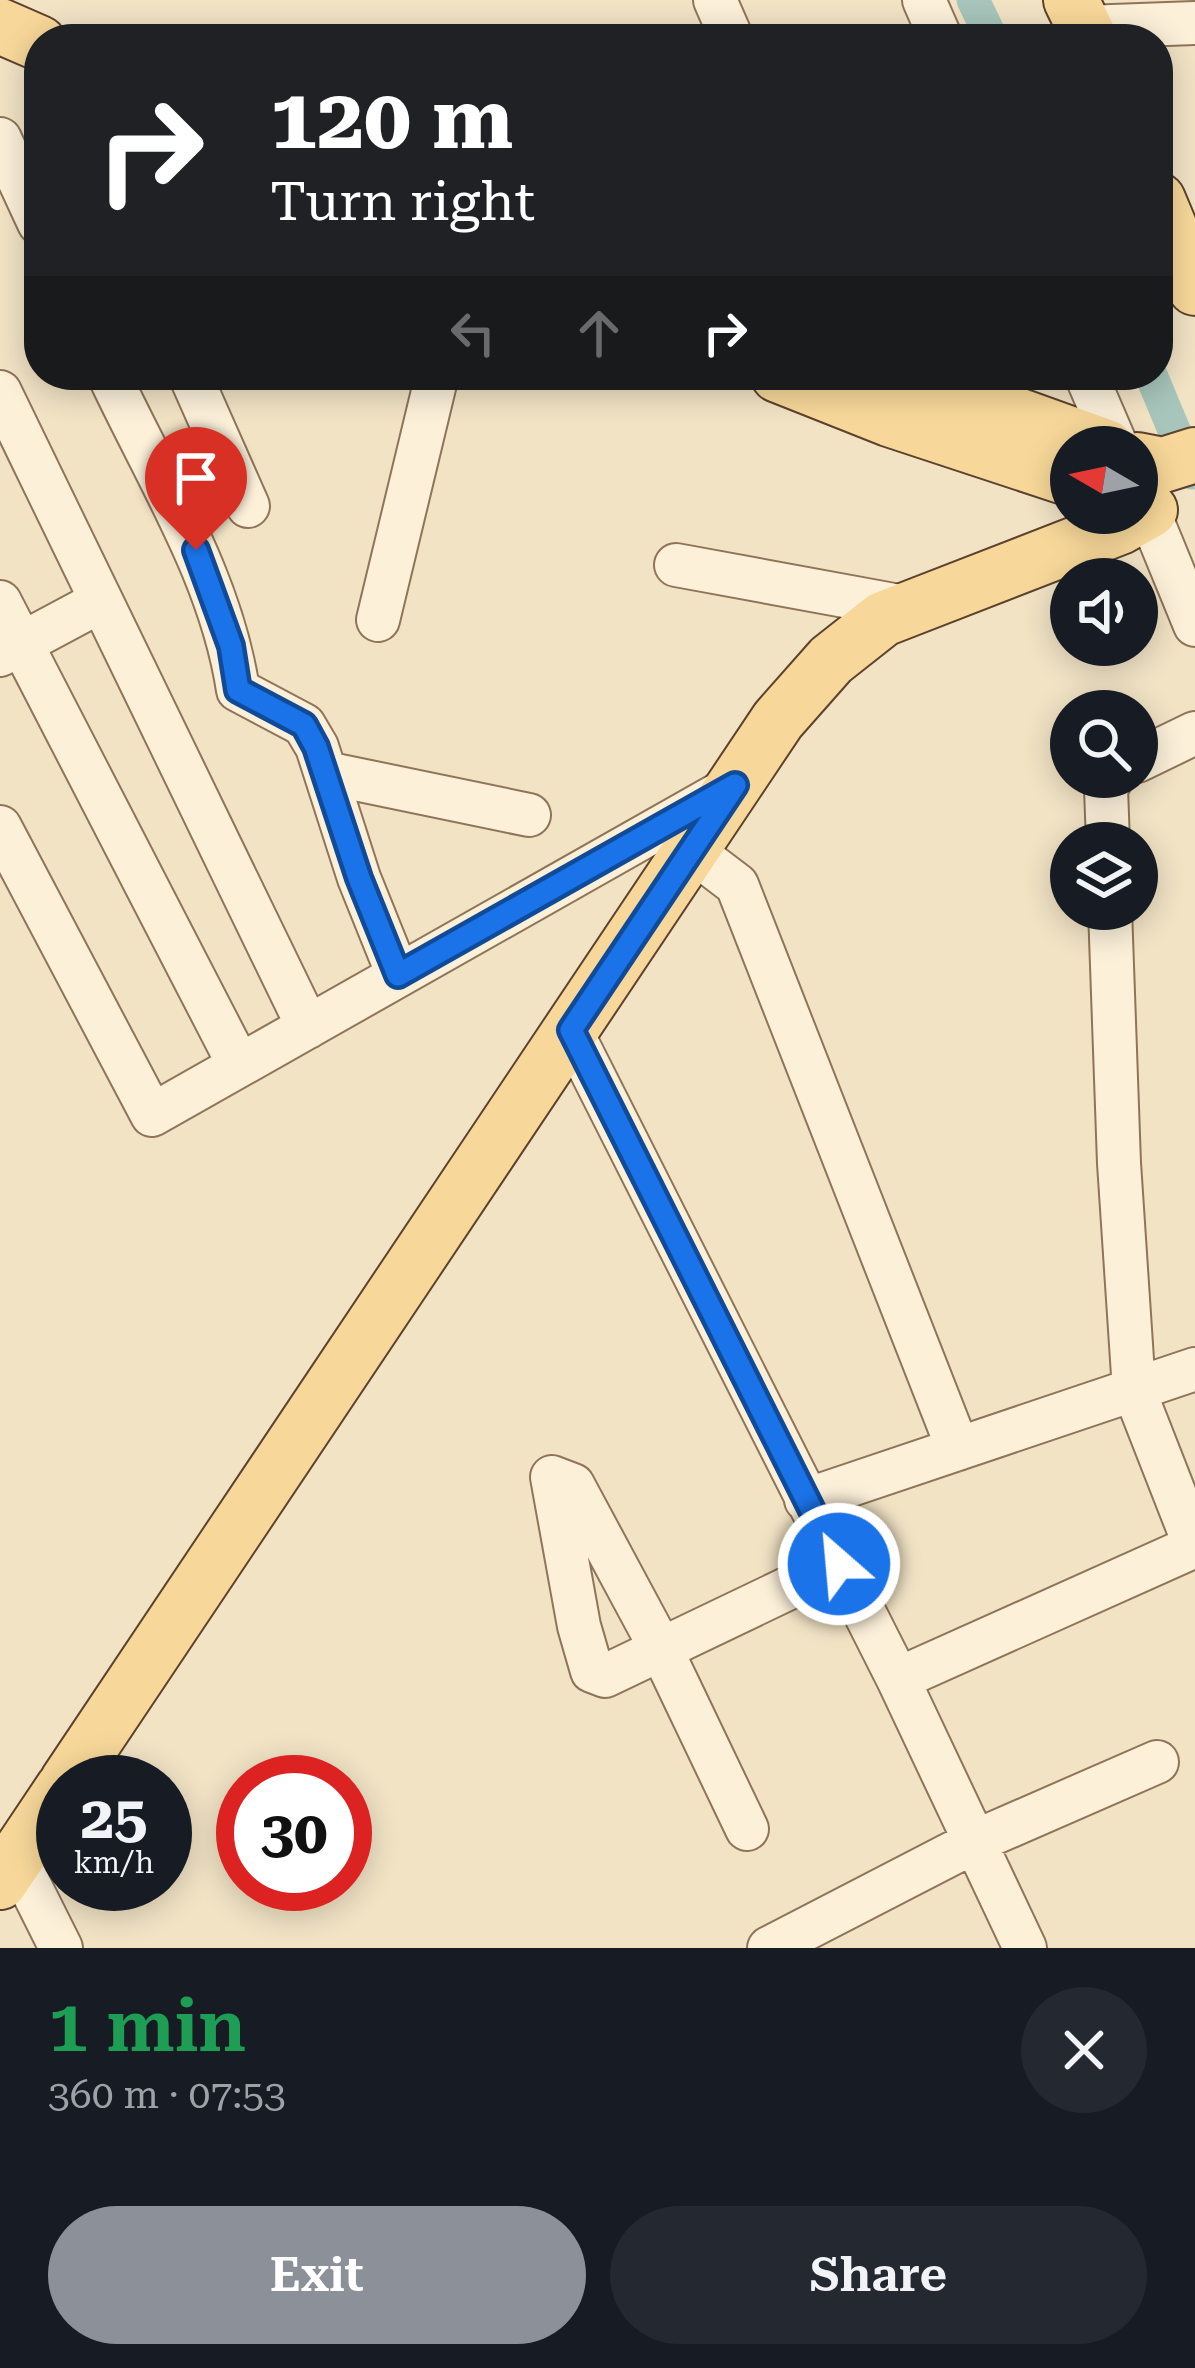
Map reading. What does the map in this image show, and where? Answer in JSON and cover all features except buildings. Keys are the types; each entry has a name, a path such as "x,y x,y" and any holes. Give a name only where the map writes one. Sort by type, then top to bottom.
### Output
{"main road":[{"path":"1173,236 1195,288"},
{"path":"816,390 1050,472"},
{"path":"948,390 1050,427"},
{"path":"85,1755 778,720 831,660 883,619 1102,534"},
{"path":"8,1870 36,1828"}],"street":[{"path":"1082,22 1195,23"},
{"path":"0,139 24,191"},
{"path":"116,390 196,550 231,646 238,690 304,725 326,772 359,878 398,975"},
{"path":"197,390 248,506"},
{"path":"378,620 432,390"},
{"path":"1096,390 1119,426"},
{"path":"0,392 308,1027"},
{"path":"1158,489 1195,626"},
{"path":"676,565 910,608"},
{"path":"0,602 11,650 239,1065"},
{"path":"11,650 101,602"},
{"path":"1158,751 1195,733"},
{"path":"326,772 529,815"},
{"path":"0,827 152,1115 735,785"},
{"path":"691,850 737,885 958,1449"},
{"path":"898,1679 1195,1546 1134,1390 1111,930"},
{"path":"571,1030 898,1679 1024,1948"},
{"path":"806,1500 1195,1369"},
{"path":"747,1829 661,1649 839,1564"},
{"path":"770,1948 976,1841 1157,1762"},
{"path":"8,1870 61,1948"}],"waterway":[{"path":"973,0 985,24"},
{"path":"1157,390 1192,473"}],"route":[{"path":"196,550 231,646 238,690 304,725 316,747 359,878 398,975 735,785 571,1030 839,1564"}]}
